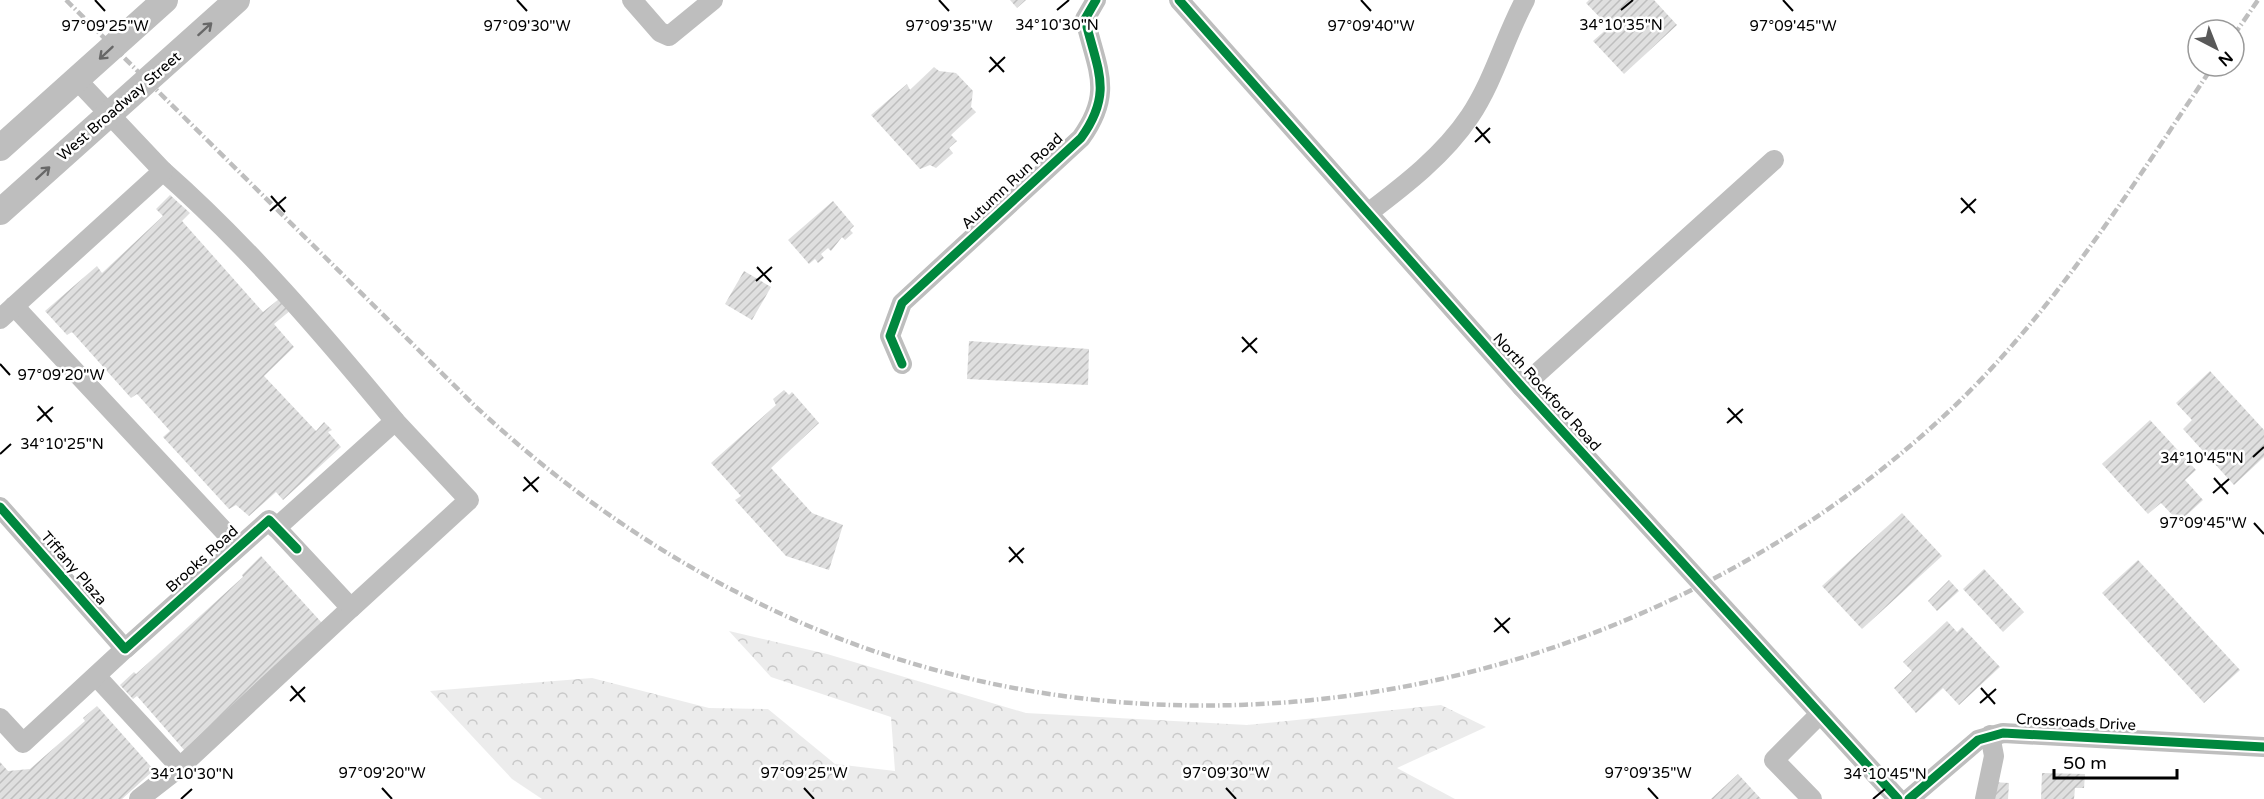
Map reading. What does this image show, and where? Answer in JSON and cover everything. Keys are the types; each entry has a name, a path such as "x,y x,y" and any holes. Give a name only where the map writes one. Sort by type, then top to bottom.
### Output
{"main road":[{"path":"0,148 165,0"},
{"name":"West Broadway Street","path":"0,212 237,0"}],"street":[{"path":"632,0 660,32 669,36 713,0"},
{"name":"Autumn Run Road","path":"902,364 890,336 902,303 1081,138 1096,117 1102,93 1085,19 1096,0"},
{"name":"North Rockford Road","path":"1179,0 1522,387 1898,799"},
{"path":"1368,213 1406,184 1437,154 1470,116 1526,0"},
{"path":"76,80 284,293 469,500 180,768 139,799"},
{"path":"1522,387 1774,160"},
{"path":"163,171 7,313 238,546"},
{"path":"351,608 276,528 396,421"},
{"name":"Tiffany Plaza","path":"0,507 127,648"},
{"name":"Brooks Road","path":"0,718 23,743 238,546 269,520 276,528"},
{"path":"96,676 180,768"},
{"path":"1812,799 1774,760 1819,715"},
{"name":"Crossroads Drive","path":"1990,735 2003,733 2264,747"},
{"path":"1910,799 1978,740 1990,735 1994,756 1985,799"}],"green space":[{"path":"729,631 827,654 1026,713 1247,725 1441,705 1486,727 1397,768 1455,799 542,799 512,779 430,691 592,678 709,708 768,709 835,764 895,771 891,717 771,677"}],"building":[{"path":"1010,0 1026,0 1017,8"},
{"path":"1589,0 1654,0 1677,25 1624,74 1593,41 1609,27 1586,3"},
{"path":"934,67 939,71 956,73 973,91 971,107 976,112 951,135 957,141 949,148 953,153 936,168 930,165 920,169 871,115 907,84 910,90"},
{"path":"170,195 190,213 182,221 263,312 279,299 291,310 274,324 294,347 264,376 316,431 324,422 332,430 328,432 341,447 283,500 276,492 249,516 236,505 229,509 163,437 170,431 137,394 131,398 72,332 67,335 45,311 97,266 102,273 163,216 156,209"},
{"path":"833,201 854,226 850,230 853,233 845,240 842,237 831,251 828,248 821,254 824,258 818,263 815,259 809,264 788,240"},
{"path":"744,271 771,287 752,320 725,304"},
{"path":"969,341 1089,349 1088,385 967,379"},
{"path":"2210,371 2264,430 2264,457 2234,485 2183,429 2192,420 2176,403"},
{"path":"784,390 789,395 792,392 819,423 771,468 812,513 843,525 829,570 786,556 735,500 741,496 711,463 776,405 773,399"},
{"path":"2150,420 2196,470 2185,480 2203,500 2179,522 2161,503 2148,514 2102,464"},
{"path":"1902,513 1942,556 1862,629 1822,586"},
{"path":"261,556 322,623 185,751 137,696 133,699 120,685 134,672 136,674 243,577 242,575"},
{"path":"2138,560 2240,670 2204,703 2102,593"},
{"path":"1984,569 2024,612 2003,632 1963,589"},
{"path":"1949,580 1959,591 1937,611 1928,601"},
{"path":"1947,621 1957,632 1962,627 2000,667 1959,705 1943,688 1916,713 1894,688 1912,671 1903,662"},
{"path":"97,706 154,770 122,799 0,799 0,762 8,771 30,769 85,721 83,718"},
{"path":"2042,773 2085,774 2084,788 2075,788 2074,799 2041,799"},
{"path":"1738,774 1761,799 1711,799"},
{"path":"1993,782 2009,783 2008,799 1993,799"}],"railway":[{"path":"66,0 475,406 552,472 634,532 720,583 811,627 955,675 1103,701 1252,704 1401,687 1546,650 1685,593 1815,518 1934,425 1975,386 2050,300 2118,208 2205,78"},
{"path":"2246,18 2258,0"}],"cycle path":[{"path":"902,364 890,336 902,303 1081,138 1091,122 1100,94 1100,80 1085,19 1096,0"},
{"path":"1179,0 1522,387 1898,799"},
{"path":"0,507 125,649 269,520 297,549"},
{"path":"1909,799 1978,740 2003,733 2264,747"}]}
